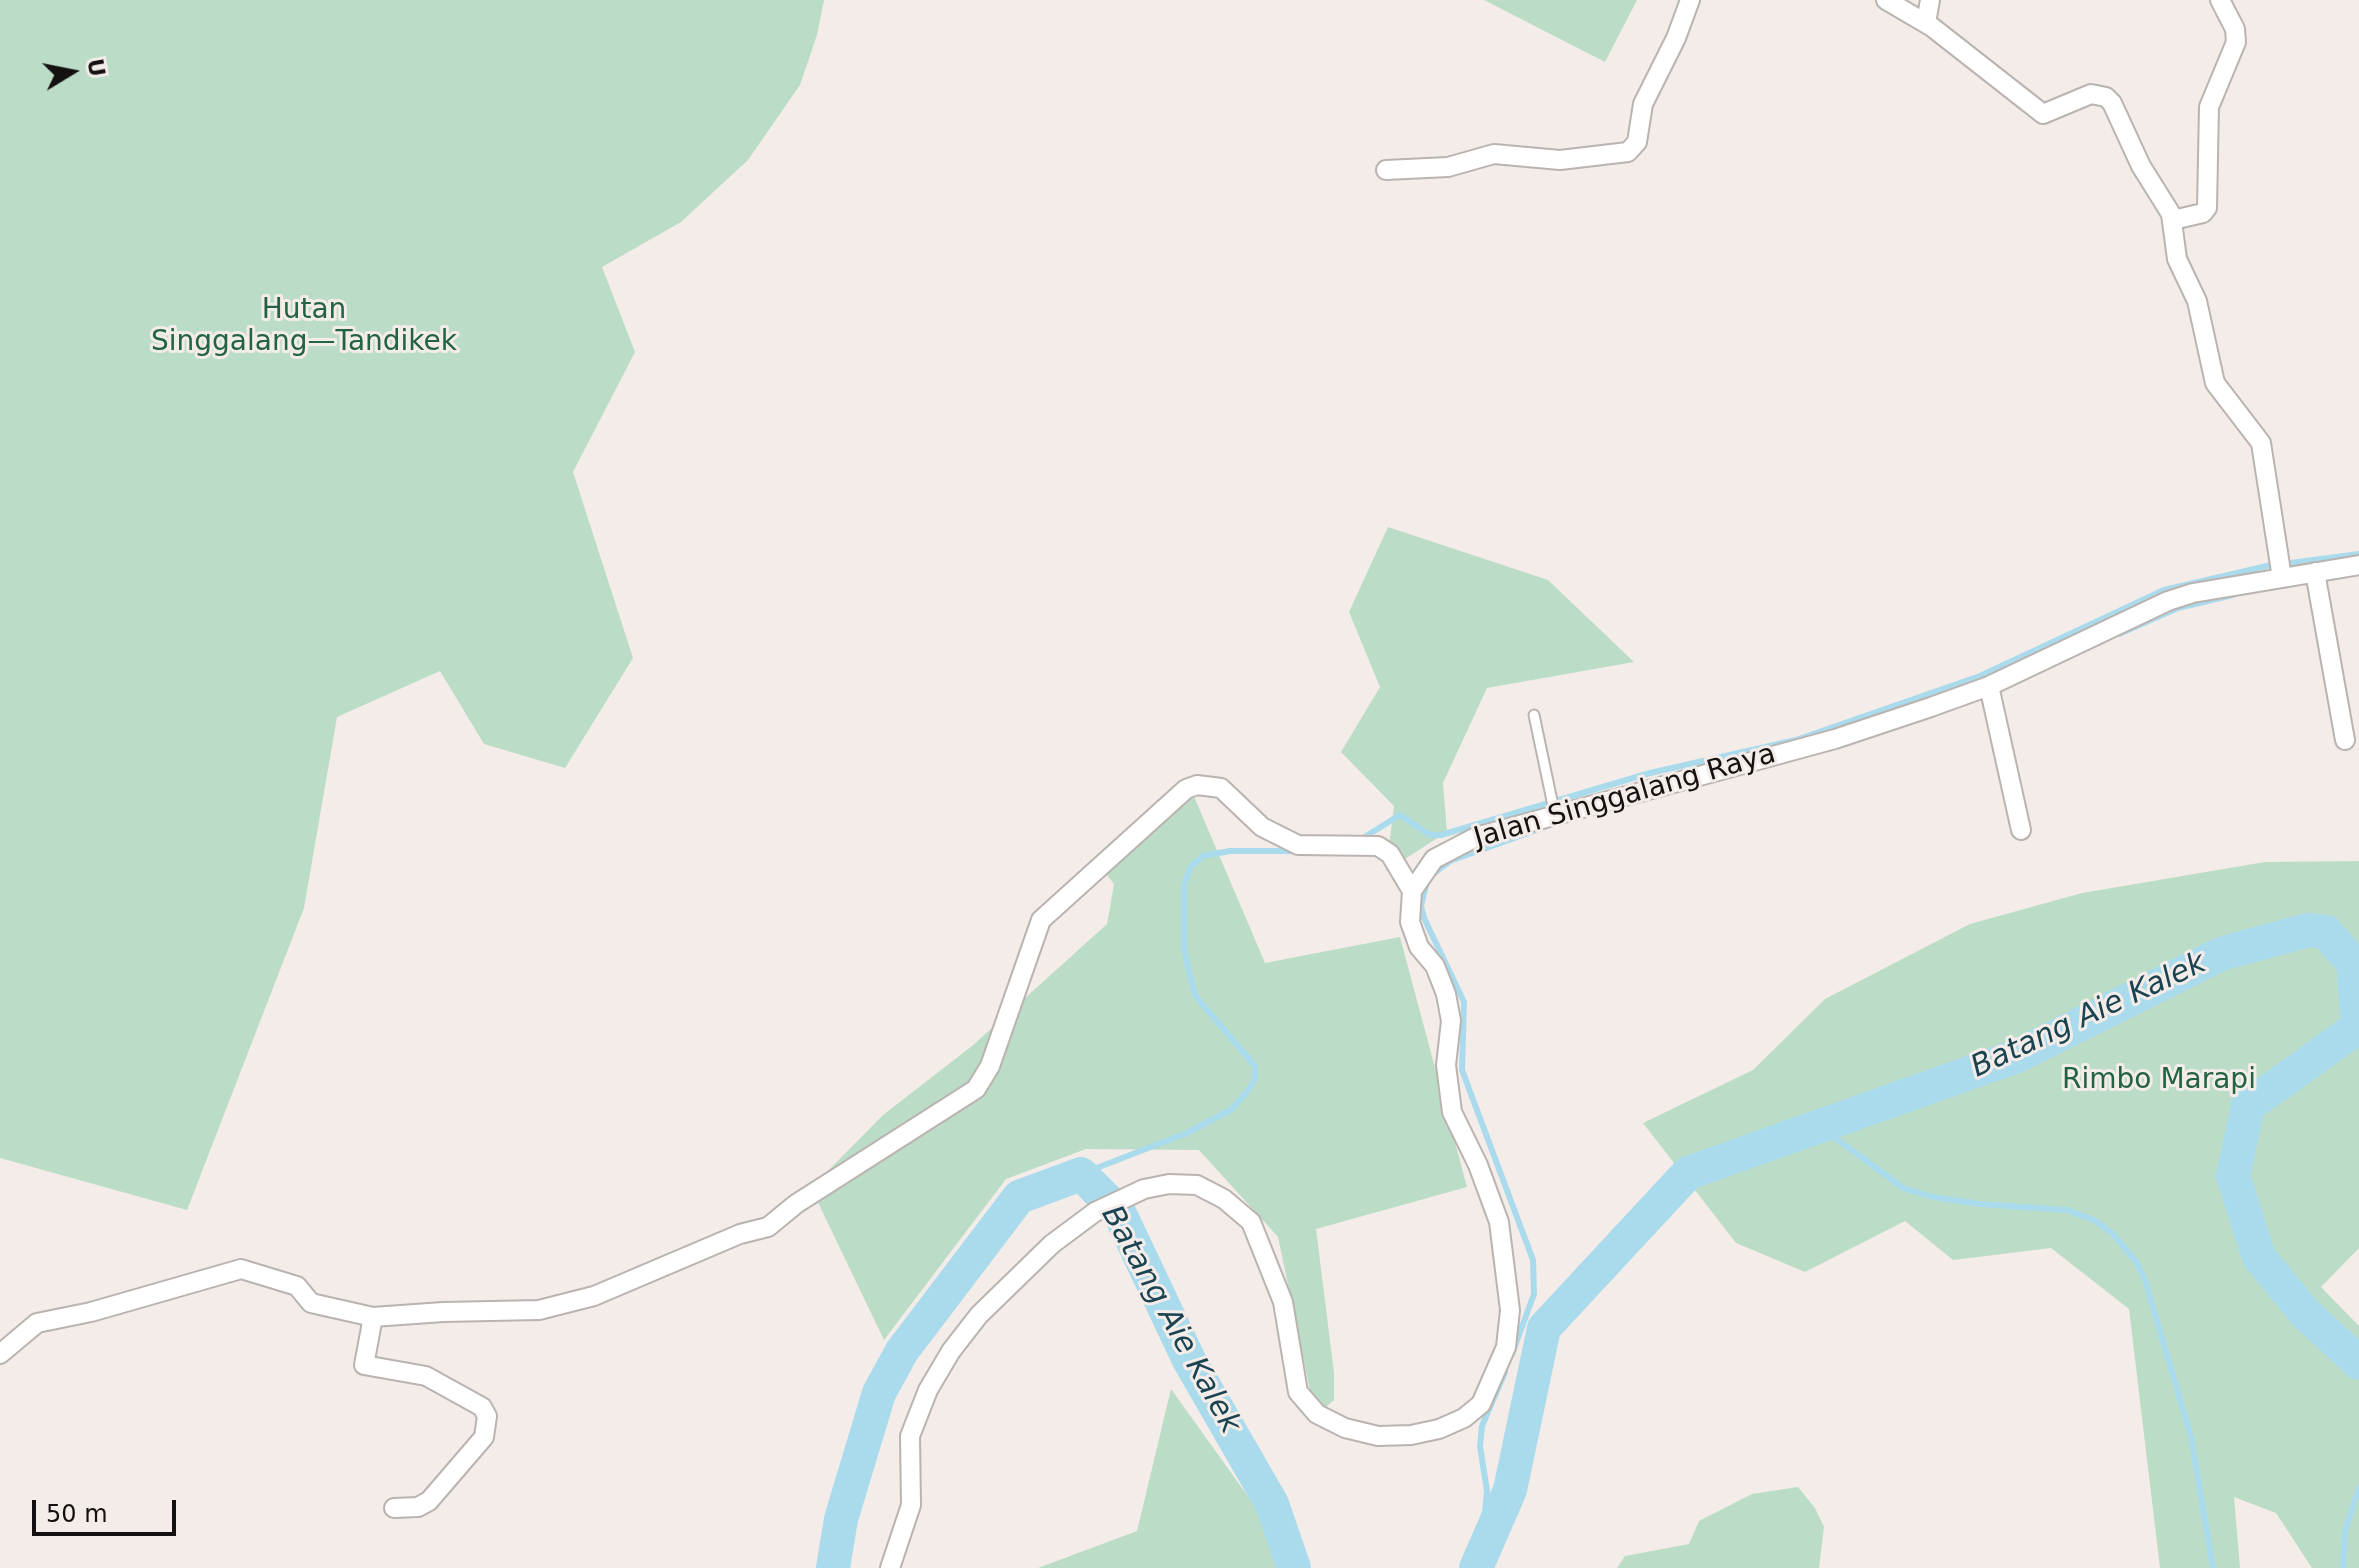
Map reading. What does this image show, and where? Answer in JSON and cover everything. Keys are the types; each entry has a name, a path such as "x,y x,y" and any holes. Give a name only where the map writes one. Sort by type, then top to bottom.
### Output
{"street":[{"path":"1386,170 1448,167 1494,154 1560,160 1628,152 1637,142 1643,104 1676,38 1690,0"},
{"path":"1886,0 1926,23 2043,114 2091,94 2106,97 2173,220 2177,259 2197,301 2211,375 2261,443 2282,578"},
{"path":"1926,23 1930,0"},
{"path":"2173,220 2203,213 2207,208 2209,107 2236,42 2233,23 2220,0"},
{"name":"Jalan Singgalang Raya","path":"1412,891 1422,872 1451,848 1476,837 1835,739 1989,686 2168,601 2359,565"},
{"path":"2315,572 2345,740"},
{"path":"1989,686 2021,830"},
{"path":"0,1354 37,1323 91,1312 241,1269 297,1286 311,1303 373,1317 539,1310 594,1296 740,1234 768,1227 796,1204 976,1089 990,1066 1041,920 1186,789 1209,784 1221,788 1262,827 1298,845 1378,846 1390,854 1412,891 1410,922 1419,947 1435,966 1446,994 1451,1021 1446,1065 1452,1112 1478,1165 1499,1222 1510,1310 1506,1347 1481,1404 1439,1429 1411,1435 1378,1436 1356,1431 1317,1414 1298,1392 1283,1302 1251,1222 1224,1199 1197,1185 1169,1184 1144,1189 1095,1212 1011,1281 979,1315 943,1364 910,1436 911,1505 890,1568"},
{"path":"373,1317 364,1365 426,1376 482,1407 487,1416 484,1437 429,1501 418,1507 394,1508"}],"lane":[{"path":"1534,715 1555,815"}],"green space":[{"name":"Hutan Singgalang—Tandikek","path":"0,0 824,0 817,35 800,85 748,160 681,222 602,267 635,352 573,472 633,658 565,768 484,744 440,671 337,717 304,908 187,1210 0,1158"},
{"path":"1484,0 1637,0 1605,62"},
{"path":"1388,527 1548,580 1634,662 1487,688 1443,783 1447,832 1386,871 1394,806 1341,752 1380,687 1349,612"},
{"path":"1187,780 1265,963 1400,937 1467,1187 1316,1229 1334,1373 1334,1400 1323,1410 1310,1390 1278,1237 1199,1150 1086,1149 1006,1179 884,1340 811,1188 883,1115 972,1046 1107,924 1114,884 1094,858"},
{"name":"Rimbo Marapi","path":"2359,861 2359,1248 2321,1287 2359,1326 2359,1568 2312,1568 2276,1513 2234,1497 2240,1568 2160,1568 2129,1309 2051,1248 1953,1260 1905,1221 1805,1272 1736,1243 1643,1123 1753,1070 1825,999 1970,924 2082,893 2265,862"},
{"path":"1171,1389 1270,1527 1291,1568 1038,1568 1137,1531"},
{"path":"1798,1487 1815,1508 1824,1527 1819,1568 1617,1568 1625,1556 1689,1544 1699,1521 1752,1494"}],"waterway":[{"path":"1366,836 1400,815 1430,835 1441,835 1650,773 1796,740 1980,676 2164,590 2267,566 2359,554"},
{"path":"2119,634 2178,608 2233,595"},
{"path":"1434,873 1450,861 1545,827"},
{"path":"1081,1174 1187,1133 1232,1109 1246,1093 1255,1079 1255,1066 1197,998 1193,989 1184,949 1184,885 1191,866 1203,856 1230,851 1297,851"},
{"path":"1426,885 1421,906 1424,918 1464,1002 1462,1070 1533,1260 1534,1294 1512,1354"},
{"name":"Batang Aie Kalek","path":"1476,1568 1510,1490 1544,1328 1688,1173 2017,1056 2221,954 2308,930 2326,932 2353,963 2358,1027 2248,1106 2233,1176 2259,1257 2305,1313 2359,1363"},
{"path":"1819,1126 1903,1188 1933,1197 1980,1204 2067,1210 2094,1220 2113,1234 2137,1263 2145,1280 2191,1437 2213,1568"},
{"name":"Batang Aie Kalek","path":"833,1568 841,1519 879,1393 902,1351 1019,1197 1081,1174 1119,1212 1189,1360 1272,1504 1294,1568"},
{"path":"1480,1563 1487,1491 1480,1446 1482,1426 1505,1372"},
{"path":"2343,1568 2345,1531 2359,1488"}]}
